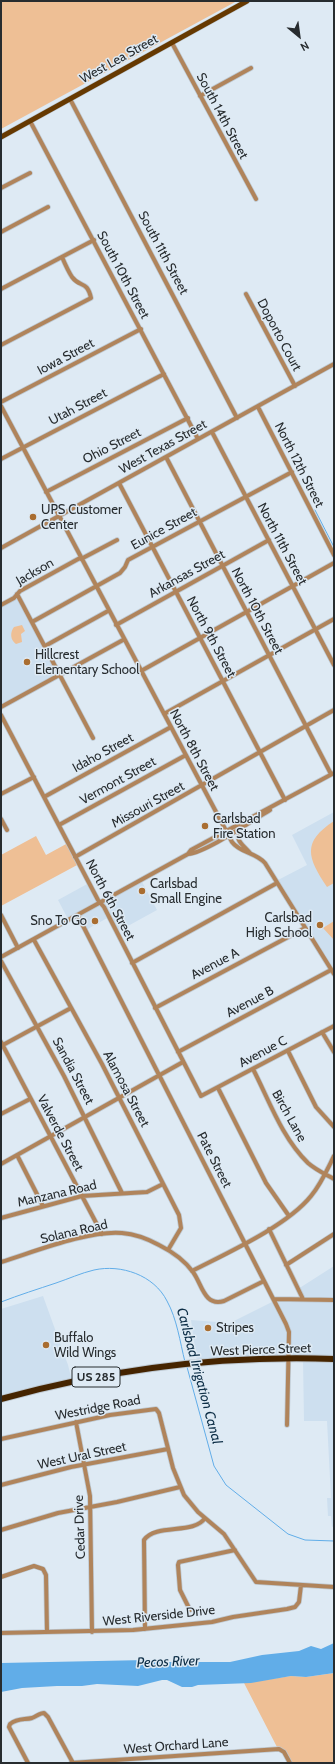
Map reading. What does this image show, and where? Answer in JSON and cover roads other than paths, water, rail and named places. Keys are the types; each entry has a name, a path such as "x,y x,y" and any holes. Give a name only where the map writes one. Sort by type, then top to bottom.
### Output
{"highway":[{"name":"West Pierce Street","path":"1,1399 79,1380 137,1370 191,1364 287,1359 334,1359"}],"main road":[{"name":"West Lea Street","path":"1,137 247,1"}],"street":[{"name":"South 14th Street","path":"172,43 256,199"},
{"path":"200,96 251,68"},
{"name":"South 11th Street","path":"70,99 237,418"},
{"name":"South 10th Street","path":"30,121 198,439"},
{"path":"1,188 30,173"},
{"path":"1,232 48,207"},
{"path":"1,288 94,240"},
{"path":"1,345 91,298 89,289 73,279 62,257"},
{"name":"Doporto Court","path":"246,294 295,386"},
{"name":"Iowa Street","path":"1,402 141,329"},
{"name":"West Texas Street","path":"1,548 334,364"},
{"name":"Utah Street","path":"1,459 164,374"},
{"name":"North 8th Street","path":"1,406 123,640 141,670 227,833 235,846 250,853 265,863 333,972"},
{"name":"North 12th Street","path":"258,406 334,555"},
{"name":"Ohio Street","path":"46,492 188,418"},
{"name":"North 11th Street","path":"212,432 334,665"},
{"name":"North 10th Street","path":"166,457 306,726 333,773"},
{"name":"Eunice Street","path":"32,622 122,571 128,560 292,472"},
{"name":"North 9th Street","path":"119,483 285,800"},
{"name":"Jackson","path":"1,605 14,598 17,594 117,540"},
{"name":"Arkansas Street","path":"116,625 269,540"},
{"path":"141,670 334,563"},
{"path":"17,594 93,738"},
{"path":"45,646 108,611"},
{"path":"164,714 334,619"},
{"path":"1,707 123,640"},
{"name":"Missouri Street","path":"75,857 334,710"},
{"name":"North 6th Street","path":"1,715 201,1096"},
{"path":"1,726 6,724"},
{"name":"Idaho Street","path":"44,797 171,727"},
{"name":"Vermont Street","path":"59,825 186,755"},
{"path":"1,957 78,916 188,854 193,854 333,773"},
{"path":"1,794 34,777"},
{"path":"227,833 243,826 281,804 285,800"},
{"path":"1,819 7,830"},
{"path":"243,826 238,837 241,844 250,853"},
{"path":"132,963 277,883"},
{"path":"1,915 18,948"},
{"name":"Pate Street","path":"78,916 274,1299 288,1332 287,1425"},
{"name":"Avenue A","path":"156,1008 305,928"},
{"name":"Alamosa Street","path":"34,940 119,1098 179,1215 181,1222 178,1234 168,1250"},
{"name":"Sandia Street","path":"1,961 85,1117 122,1193"},
{"name":"Avenue B","path":"178,1052 333,972"},
{"path":"2,1044 71,1008"},
{"name":"Avenue C","path":"201,1096 334,1026"},
{"path":"322,1032 334,1052"},
{"name":"Valverde Street","path":"2,1044 102,1234"},
{"path":"288,1051 316,1107 334,1127"},
{"path":"1,1164 183,1062"},
{"name":"Birch Lane","path":"253,1069 280,1123 296,1150 312,1166 334,1179"},
{"path":"218,1088 266,1183 288,1216"},
{"path":"1,1114 30,1098"},
{"path":"17,1155 43,1206"},
{"path":"192,1271 245,1243 288,1216 311,1197 325,1175 334,1156"},
{"name":"Manzana Road","path":"1,1218 82,1196 147,1192 163,1184"},
{"path":"269,1229 303,1299"},
{"name":"Solana Road","path":"1,1262 64,1242 118,1232 143,1238 168,1250 192,1271 208,1300 216,1303 227,1300 264,1282"},
{"path":"286,1265 334,1234"},
{"path":"274,1299 334,1300"},
{"name":"Westridge Road","path":"1,1439 132,1411 156,1409 159,1413 180,1487 191,1505 221,1530 256,1582 334,1587"},
{"name":"Cedar Drive","path":"76,1422 85,1464 91,1507 92,1632"},
{"name":"West Ural Street","path":"1,1485 85,1464 168,1449"},
{"path":"1,1530 58,1513 116,1502 180,1487"},
{"path":"145,1629 144,1542 146,1538 152,1534 199,1524 205,1518"},
{"path":"190,1610 180,1590 179,1562 235,1550"},
{"path":"1,1577 34,1566 39,1566 44,1570 47,1632"},
{"name":"West Riverside Drive","path":"1,1633 92,1632 145,1629 212,1622 233,1616 292,1608 299,1602 301,1585"},
{"path":"28,1763 9,1727 13,1722 20,1719 30,1718 42,1713 46,1714 72,1763"},
{"name":"West Orchard Lane","path":"72,1763 109,1762 278,1749 282,1750 290,1763"}],"water":[{"name":"Pecos River","path":"334,1643 334,1673 306,1677 291,1676 251,1683 198,1685 192,1687 182,1687 167,1680 162,1680 138,1686 97,1684 22,1688 1,1692 1,1663 146,1660 164,1660 165,1662 230,1662 262,1655 299,1651 311,1646 321,1649"}],"waterway":[{"path":"315,510 334,547"},
{"name":"Carlsbad Irrigation Canal","path":"1,1302 94,1270 126,1270 145,1278 154,1284 167,1301 176,1323 185,1362"},
{"name":"Carlsbad Irrigation Canal","path":"187,1367 214,1466 226,1485 288,1534 305,1540 334,1541"}],"place":[{"name":"UPS Customer Center","path":"33,517"},
{"name":"Hillcrest Elementary School","path":"27,662"},
{"name":"Carlsbad Fire Station","path":"205,826"},
{"name":"Carlsbad Small Engine","path":"142,891"},
{"name":"Sno To Go","path":"95,921"},
{"name":"Carlsbad High School","path":"320,925"},
{"name":"Stripes","path":"208,1328"},
{"name":"Buffalo Wild Wings","path":"46,1345"}]}
